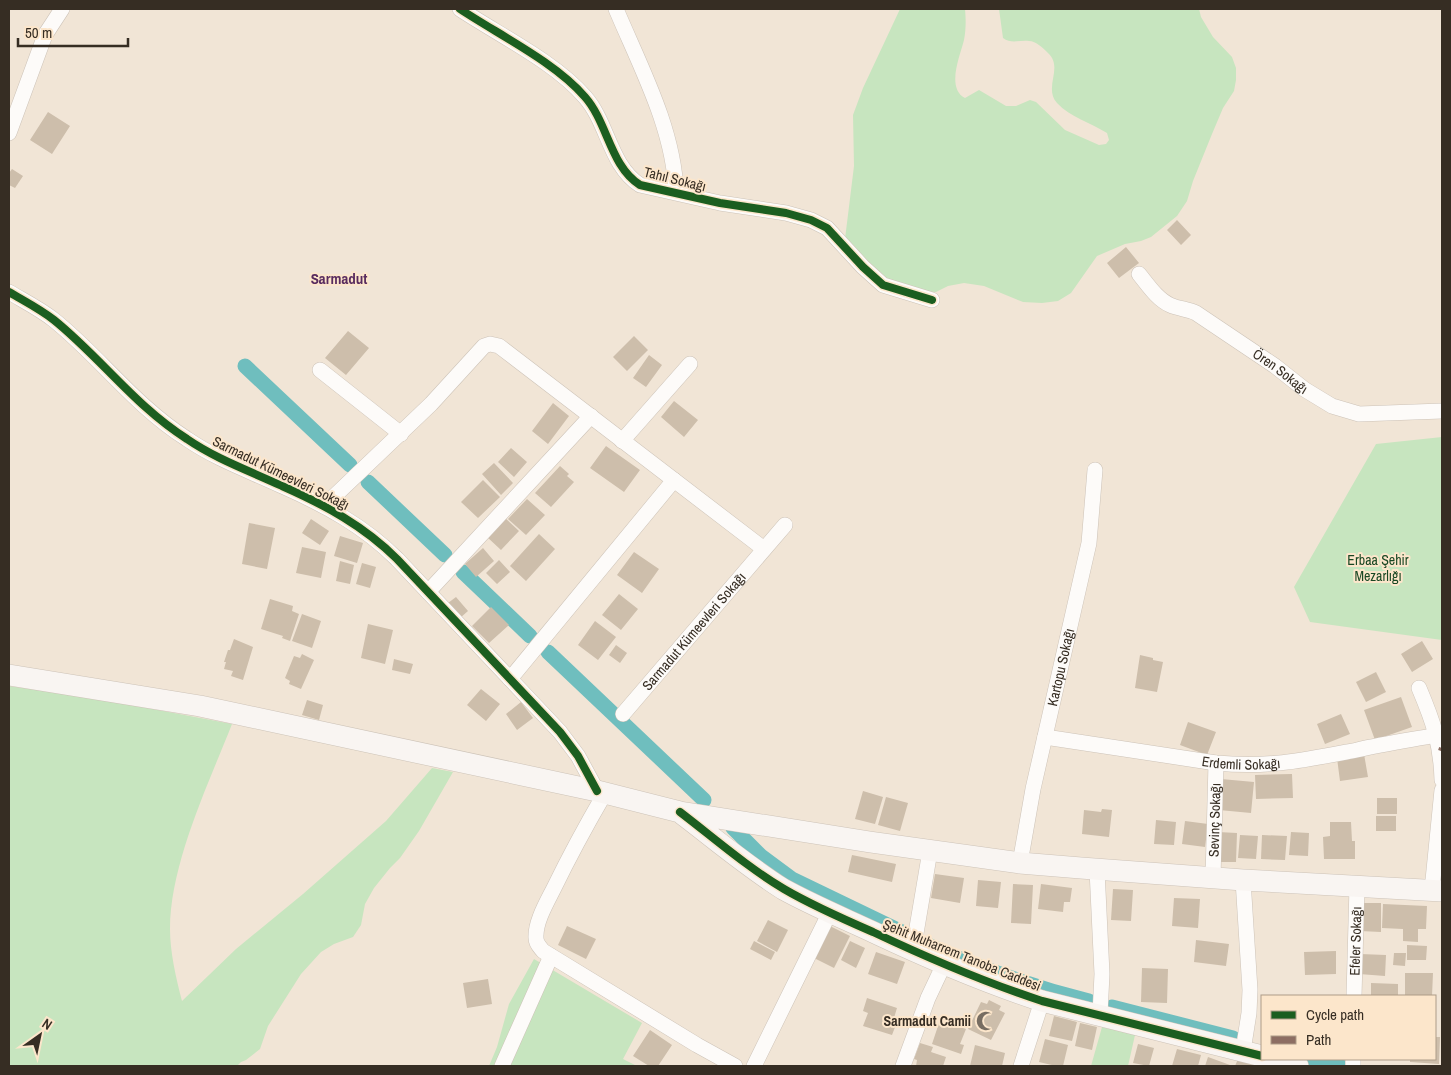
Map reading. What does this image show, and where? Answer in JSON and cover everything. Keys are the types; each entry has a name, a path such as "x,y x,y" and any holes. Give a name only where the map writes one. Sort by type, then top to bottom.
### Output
{"main road":[{"path":"9,675 200,706 601,792 680,812 930,851 1020,863 1097,870 1437,890"},
{"name":"Şehit Muharrem Tanoba Caddesi","path":"680,812 767,878 795,895 913,951 1042,1001 1100,1014 1253,1054"},
{"path":"1275,1060 1298,1066"}],"street":[{"path":"9,133 45,35 62,9"},
{"name":"Tahıl Sokağı","path":"460,9 558,72 575,86 587,99 598,116 624,170 640,185 720,203 786,213 811,220 827,228 863,267 883,285 932,300"},
{"path":"616,9 650,86 667,137 675,165 676,192"},
{"name":"Ören Sokağı","path":"1139,274 1153,292 1164,301 1170,305 1196,313 1304,389 1332,406 1359,414 1442,411"},
{"name":"Sarmadut Kümeevleri Sokağı","path":"9,292 53,319 148,411 181,436 238,466 324,506 371,535 397,559 560,732 601,792"},
{"name":"Sarmadut Kümeevleri Sokağı","path":"324,506 401,434 484,346 490,344 499,346 764,549"},
{"path":"622,441 690,364"},
{"path":"320,370 401,434"},
{"path":"428,592 590,416"},
{"name":"Kartopu Sokağı","path":"1020,863 1045,737 1090,543 1095,470"},
{"path":"510,679 674,480"},
{"name":"Sarmadut Kümeevleri Sokağı","path":"623,714 785,525"},
{"path":"1420,688 1440,745 1442,780"},
{"name":"Erdemli Sokağı","path":"1045,737 1216,764 1244,766 1287,764 1440,745"},
{"name":"Sevinç Sokağı","path":"1212,878 1216,764"},
{"path":"1437,890 1442,790"},
{"path":"601,792 537,926 537,944 551,956 735,1066"},
{"path":"913,951 930,851"},
{"path":"1097,870 1102,974 1100,1014"},
{"path":"1243,880 1250,983 1249,1013 1253,1054"},
{"name":"Efeler Sokağı","path":"1354,995 1357,886"},
{"path":"754,1066 830,912"},
{"path":"502,1066 551,956"},
{"path":"903,1066 928,998 944,964"},
{"path":"1021,1066 1042,1001"}],"green space":[{"path":"900,9 965,9 965,36 955,79 959,93 965,98 979,90 1006,106 1016,106 1030,100 1036,102 1065,130 1099,145 1106,144 1109,140 1107,133 1062,108 1053,97 1054,65 1048,53 1032,41 1012,41 1003,38 999,9 1199,9 1201,17 1213,37 1232,57 1236,68 1236,80 1234,91 1223,108 1193,181 1187,201 1177,216 1151,237 1125,244 1097,256 1071,293 1058,301 1042,303 1023,302 984,286 964,283 948,286 936,292 915,291 880,276 845,239 854,166 853,115 863,88"},
{"name":"Erbaa Şehir Mezarlığı","path":"1442,437 1442,640 1310,622 1294,587 1376,444"},
{"path":"9,686 100,699 232,724 192,825 176,878 170,938 182,1001 236,949 303,894 386,821 432,768 453,772 419,831 400,858 374,888 365,904 361,925 353,937 334,944 321,952 301,974 268,1026 260,1049 237,1066 9,1066"},
{"path":"534,959 642,1023 623,1059 637,1066 489,1066 497,1047 509,1004"},
{"path":"1102,1027 1135,1035 1128,1066 1091,1066"}],"building":[{"path":"48,112 70,126 52,154 30,140"},
{"path":"12,169 23,176 15,188 9,185 9,173"},
{"path":"1177,220 1191,235 1181,245 1167,230"},
{"path":"1126,247 1139,263 1119,278 1107,263"},
{"path":"348,331 369,348 346,375 325,358"},
{"path":"634,336 648,350 627,371 613,357"},
{"path":"649,355 662,365 646,387 633,378"},
{"path":"674,401 698,420 684,437 661,417"},
{"path":"553,403 569,416 548,444 532,431"},
{"path":"606,446 640,470 624,492 590,468"},
{"path":"511,448 527,462 514,477 498,462"},
{"path":"494,463 513,483 501,495 482,474"},
{"path":"560,466 569,474 567,476 574,482 551,507 535,493"},
{"path":"483,480 500,497 478,518 461,502"},
{"path":"527,499 545,515 526,535 508,519"},
{"path":"504,517 519,531 501,550 486,536"},
{"path":"311,519 329,531 320,545 302,533"},
{"path":"249,523 275,528 267,569 242,564"},
{"path":"539,534 555,549 526,581 510,566"},
{"path":"340,536 363,543 357,563 334,556"},
{"path":"302,547 326,552 321,578 296,573"},
{"path":"483,548 494,561 476,577 465,564"},
{"path":"634,552 659,569 642,593 617,575"},
{"path":"499,560 510,572 497,584 486,573"},
{"path":"340,561 354,565 350,584 336,581"},
{"path":"362,563 376,567 370,588 356,584"},
{"path":"619,594 638,609 621,630 602,615"},
{"path":"456,597 468,611 460,618 448,603"},
{"path":"270,599 293,606 292,611 299,614 290,641 282,638 283,636 261,629"},
{"path":"491,607 509,625 489,643 472,626"},
{"path":"302,614 321,621 312,648 292,641"},
{"path":"595,621 616,637 598,660 578,645"},
{"path":"368,624 393,630 385,664 361,658"},
{"path":"234,639 253,647 243,680 231,676 233,671 224,669 228,650 230,650"},
{"path":"1422,641 1433,659 1412,672 1401,654"},
{"path":"616,645 627,653 620,663 609,655"},
{"path":"302,654 314,660 301,689 289,684 290,681 285,678 294,656 300,658"},
{"path":"1140,655 1163,662 1157,692 1135,688"},
{"path":"394,659 413,664 410,674 392,670"},
{"path":"1376,672 1386,692 1366,702 1356,682"},
{"path":"481,689 500,704 486,721 467,705"},
{"path":"1401,697 1412,727 1375,740 1364,710"},
{"path":"307,700 323,705 319,720 302,715"},
{"path":"521,702 533,718 517,730 506,714"},
{"path":"1341,714 1350,734 1325,744 1317,724"},
{"path":"1188,722 1216,732 1207,755 1180,745"},
{"path":"1364,754 1368,777 1340,781 1337,758"},
{"path":"1292,774 1293,798 1256,799 1255,775"},
{"path":"1221,779 1254,782 1251,813 1219,810"},
{"path":"863,791 883,797 875,824 855,819"},
{"path":"886,797 908,803 900,831 878,825"},
{"path":"1377,798 1397,798 1397,814 1377,814"},
{"path":"1102,809 1112,810 1109,837 1082,834 1084,810 1101,812"},
{"path":"1376,816 1396,816 1396,831 1376,831"},
{"path":"1156,820 1176,822 1174,845 1154,844"},
{"path":"1185,821 1208,824 1205,847 1182,844"},
{"path":"1330,822 1351,822 1352,841 1355,841 1355,859 1324,859 1323,837 1330,836"},
{"path":"1218,832 1237,833 1236,862 1217,862"},
{"path":"1291,832 1309,833 1308,856 1289,855"},
{"path":"1240,835 1258,836 1256,859 1238,858"},
{"path":"1262,835 1287,836 1285,860 1261,859"},
{"path":"852,855 896,864 892,882 848,872"},
{"path":"935,874 964,878 960,903 931,898"},
{"path":"978,880 1001,882 998,908 976,906"},
{"path":"1013,884 1033,885 1031,924 1011,923"},
{"path":"1041,884 1072,888 1070,902 1064,902 1063,912 1038,909"},
{"path":"1113,889 1133,890 1131,921 1111,920"},
{"path":"1174,898 1200,899 1198,928 1172,926"},
{"path":"1360,903 1381,903 1381,932 1360,931"},
{"path":"1383,904 1427,906 1426,929 1418,929 1418,942 1403,941 1403,929 1382,928"},
{"path":"768,920 788,930 777,952 757,941"},
{"path":"567,926 596,939 586,959 558,945"},
{"path":"830,926 850,936 834,968 814,958"},
{"path":"1196,940 1229,944 1226,966 1194,962"},
{"path":"754,941 775,952 771,960 750,949"},
{"path":"850,941 865,948 856,968 841,960"},
{"path":"1407,945 1427,946 1426,960 1407,960"},
{"path":"1336,951 1336,974 1305,975 1304,952"},
{"path":"876,952 905,962 897,984 868,974"},
{"path":"1394,953 1406,953 1405,966 1393,965"},
{"path":"1360,954 1386,955 1385,976 1359,974"},
{"path":"1142,968 1168,969 1167,1003 1141,1002"},
{"path":"1405,973 1433,973 1432,995 1405,995"},
{"path":"488,979 492,1004 467,1008 463,983"},
{"path":"1371,983 1398,984 1398,995 1371,995"},
{"path":"867,998 897,1008 893,1021 897,1022 892,1035 863,1026 868,1013 863,1011"},
{"name":"Sarmadut Camii","path":"989,1000 1001,1006 999,1010 1005,1013 991,1040 968,1029 981,1002 987,1004"},
{"path":"1054,1016 1077,1022 1072,1041 1049,1036"},
{"path":"940,1020 966,1029 960,1044 964,1045 961,1054 932,1044"},
{"path":"1080,1023 1097,1027 1092,1050 1075,1046"},
{"path":"650,1030 672,1045 658,1066 649,1066 633,1056"},
{"path":"1436,1037 1440,1037 1439,1064 1410,1062 1410,1060 1436,1060"},
{"path":"1045,1039 1068,1045 1063,1066 1039,1062"},
{"path":"920,1043 933,1047 931,1052 946,1057 943,1066 916,1066 917,1060 914,1059"},
{"path":"1138,1044 1154,1048 1149,1066 1133,1063"},
{"path":"975,1045 1005,1053 1002,1066 970,1066"},
{"path":"1177,1049 1201,1055 1198,1066 1172,1066"},
{"path":"1208,1057 1230,1065 1230,1066 1205,1066"},
{"path":"1238,1059 1254,1064 1254,1066 1235,1066"}],"waterway":[{"path":"245,366 350,465"},
{"path":"368,482 445,555"},
{"path":"463,572 530,636"},
{"path":"548,652 704,800"},
{"path":"733,828 761,856 792,879 904,933"},
{"path":"926,944 1006,976 1047,990 1089,1001"},
{"path":"1112,1007 1233,1038"},
{"path":"1313,1060 1340,1066"}],"cycle path":[{"path":"460,9 543,61 573,84 593,107 615,156 622,167 640,185 720,203 786,213 811,220 827,228 863,267 883,285 932,300"},
{"path":"9,292 54,320 134,397 168,426 187,439 221,459 329,509 357,526 384,547 560,732 578,756 597,791"},
{"path":"680,812 744,862 784,889 828,912 956,969 1042,1001 1261,1056"}],"place":[{"name":"Sarmadut Camii","path":"986,1021"}],"district":[{"name":"Sarmadut","path":"339,279"}]}
